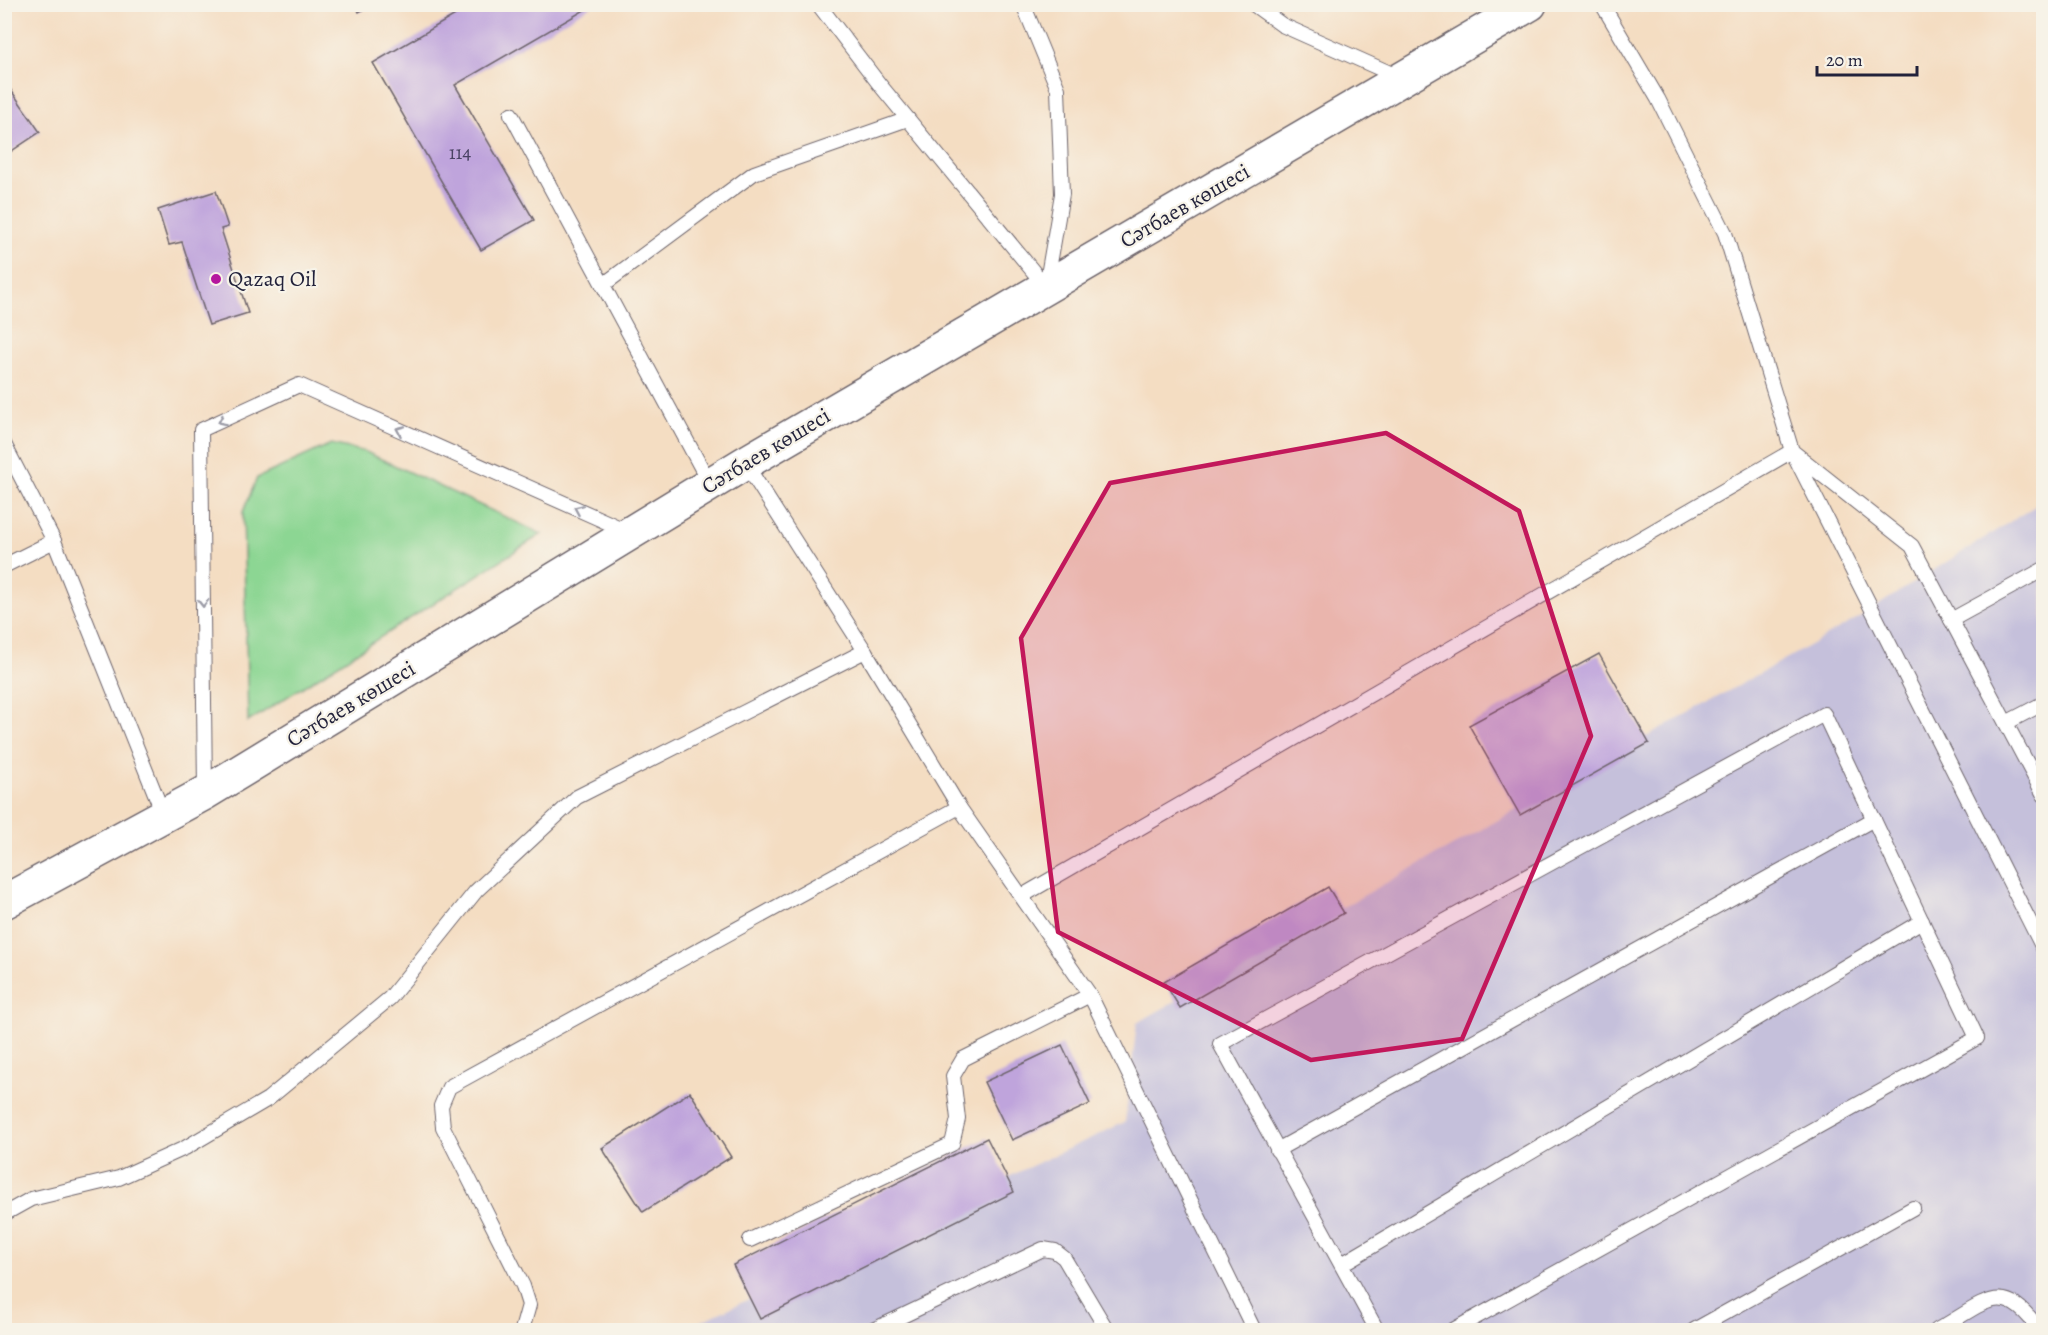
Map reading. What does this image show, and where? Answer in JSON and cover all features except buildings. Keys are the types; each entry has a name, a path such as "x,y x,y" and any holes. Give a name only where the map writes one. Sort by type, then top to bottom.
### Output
{"main road":[{"name":"Сәтбаев көшесі","path":"4,902 206,793 745,463 1530,4"}],"lane":[{"path":"818,4 908,119 1046,287"},
{"path":"1023,4 1058,89 1062,194 1046,287"},
{"path":"1253,4 1282,25 1403,79"},
{"path":"1602,4 1658,99 1725,233 1792,450 2043,950"},
{"path":"511,114 710,484"},
{"path":"603,285 754,173 908,119"},
{"path":"206,793 201,430 299,385 631,532"},
{"path":"4,444 54,541 164,816"},
{"path":"1792,450 1912,546 2043,795"},
{"path":"1022,897 1792,450"},
{"path":"745,463 865,651 959,807 1090,995 1254,1330"},
{"path":"4,566 54,541"},
{"path":"1951,620 2043,569"},
{"path":"4,1214 31,1198 118,1178 185,1148 268,1099 390,998 476,891 577,797 865,651"},
{"path":"2006,723 2043,703"},
{"path":"1377,1330 1220,1044 1824,714 1977,1038 1453,1330"},
{"path":"522,1330 529,1305 523,1286 443,1127 441,1106 449,1087 959,807"},
{"path":"1277,1150 1874,819"},
{"path":"1342,1264 1922,921"},
{"path":"750,1240 952,1144 958,1119 953,1076 963,1059 1090,995"},
{"path":"1694,1330 1913,1208"},
{"path":"873,1330 1043,1249 1055,1251 1064,1258 1107,1330"},
{"path":"1937,1330 1994,1299 2010,1300 2026,1310 2040,1330"}],"highlighted area":[{"path":"1386,433 1519,511 1591,736 1462,1039 1311,1060 1058,932 1021,638 1110,483"}],"shaded area":[{"path":"2043,501 2043,1330 683,1330 1125,1122 1137,1023 1853,621"}],"green space":[{"path":"331,444 366,452 542,534 248,722 243,512 257,478"}],"place":[{"name":"Qazaq Oil","path":"216,279"}]}
